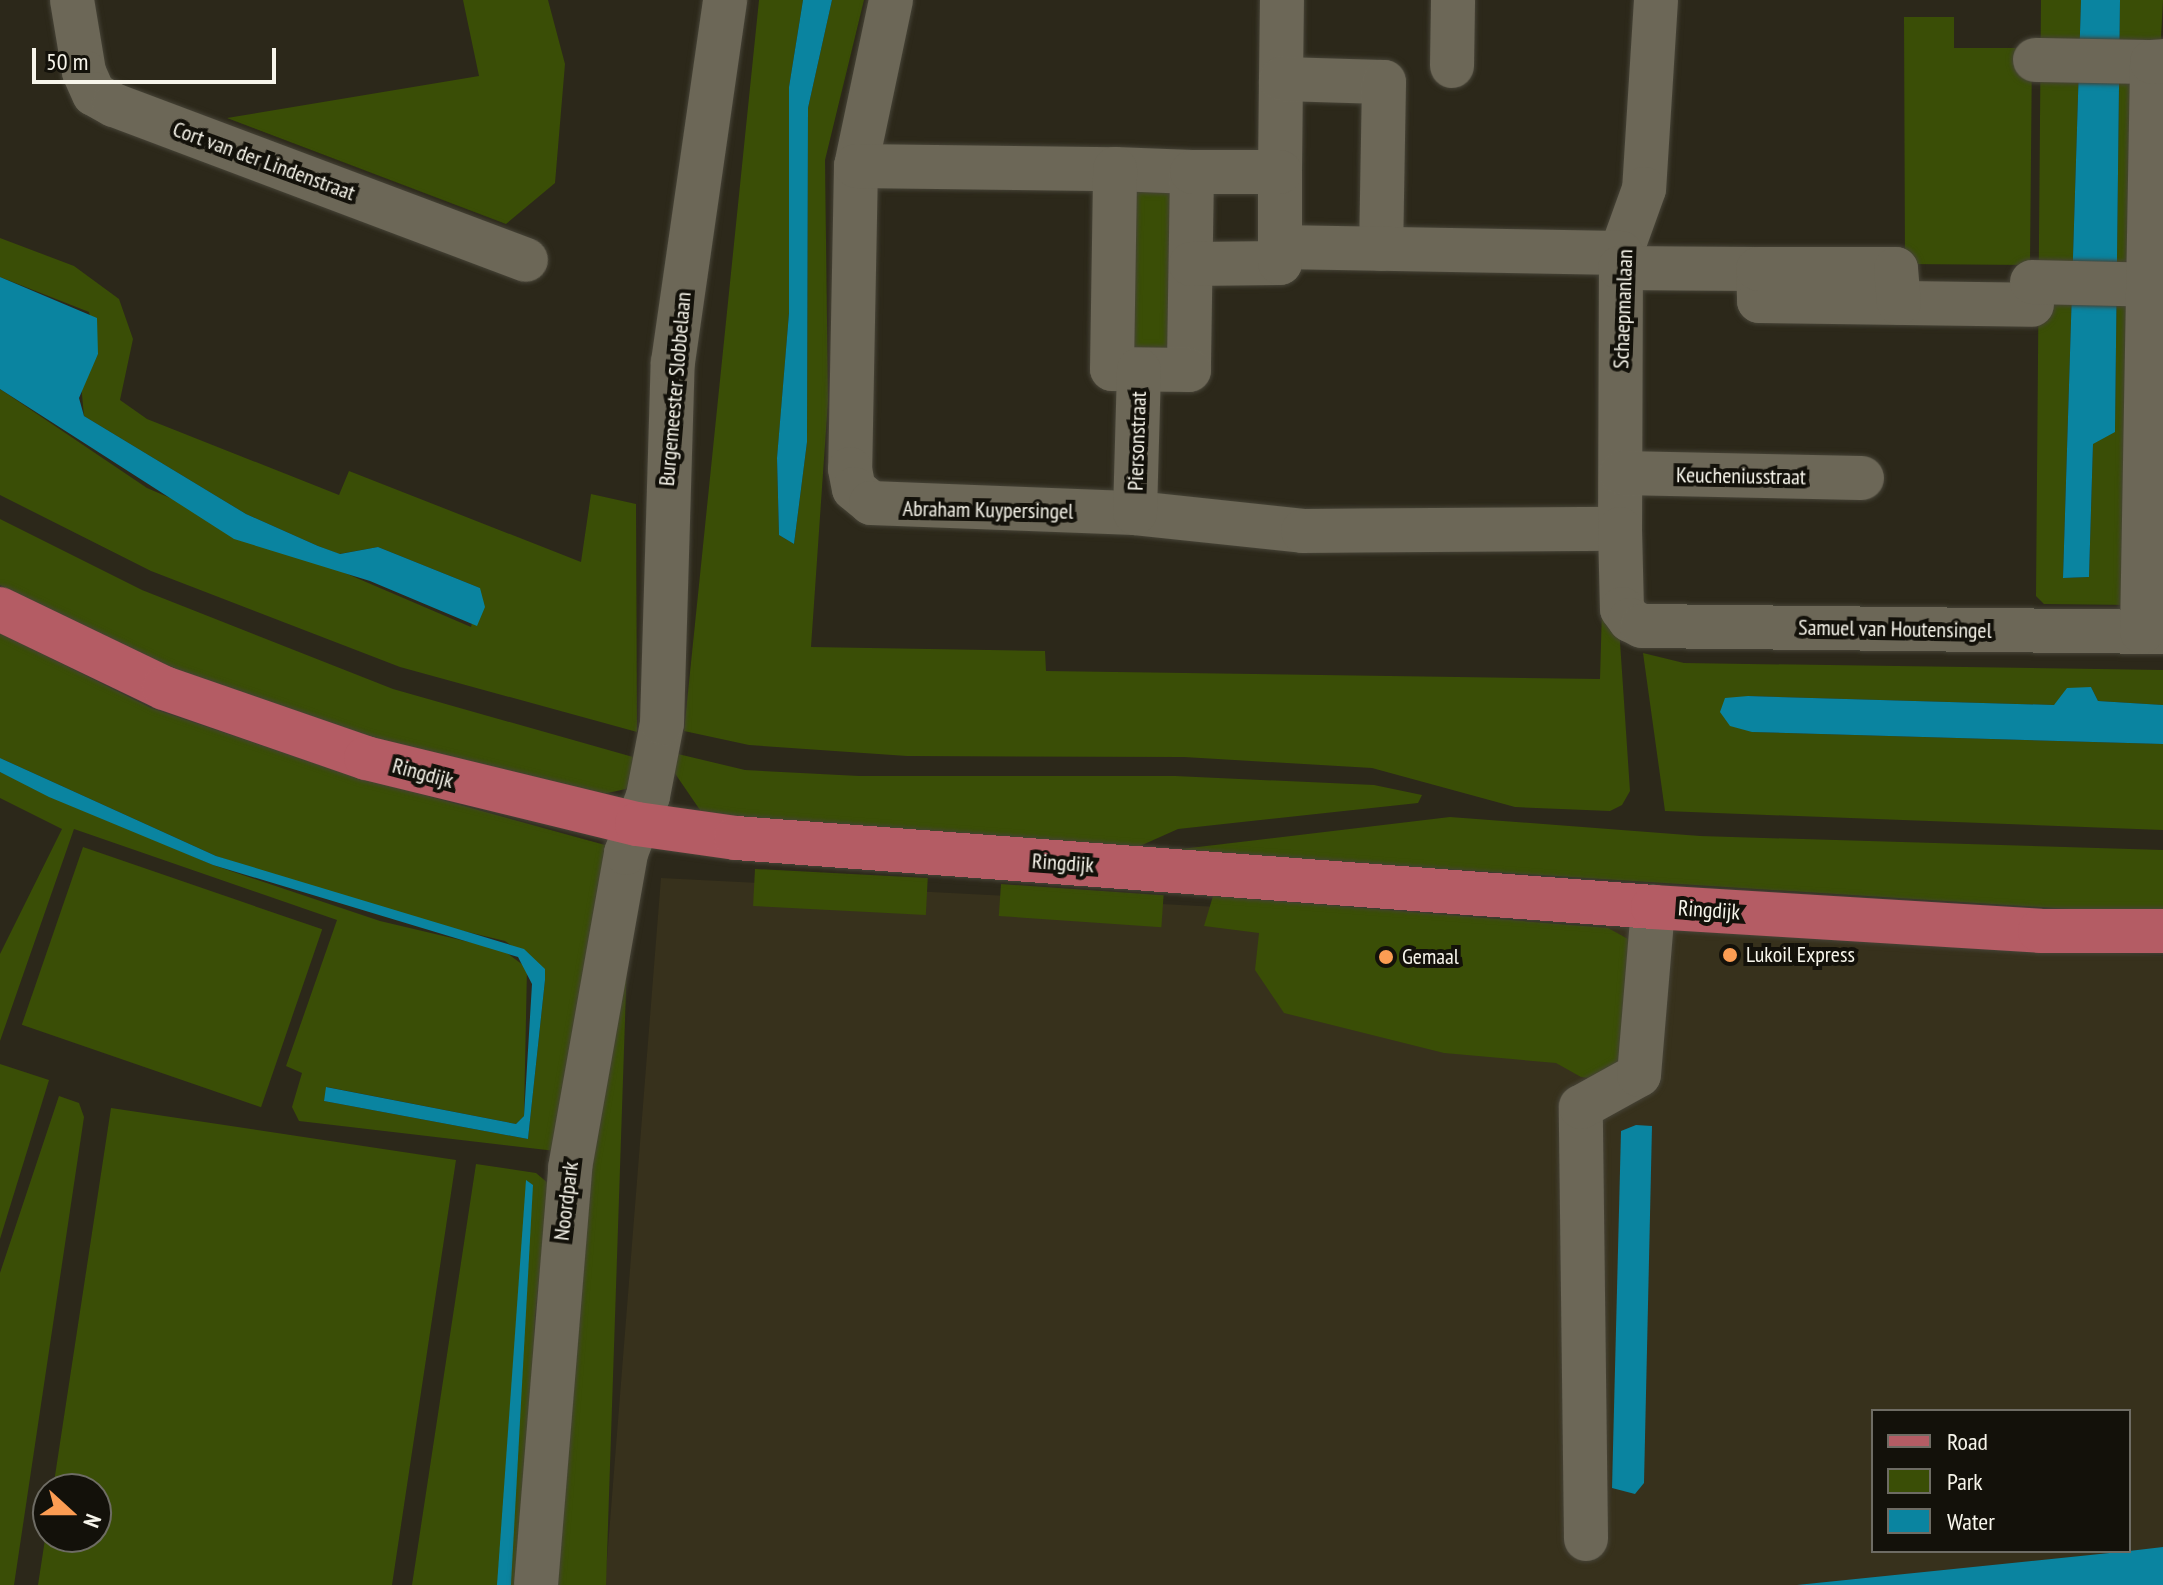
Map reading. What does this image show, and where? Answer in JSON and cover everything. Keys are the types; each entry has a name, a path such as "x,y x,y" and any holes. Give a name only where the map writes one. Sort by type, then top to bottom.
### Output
{"main road":[{"name":"Ringdijk","path":"0,609 164,688 366,758 637,824 736,838 1653,907 2040,931 2163,931"}],"street":[{"name":"Cort van der Lindenstraat","path":"72,0 84,72 94,94 114,105 526,260"},
{"name":"Burgemeester Slobbelaan","path":"637,824 656,768 662,723 673,362 725,0"},
{"name":"Abraham Kuypersingel","path":"891,0 856,166 854,489 890,509 1135,513 1303,531 1620,529"},
{"path":"1191,264 1280,263 1282,0"},
{"path":"1452,66 1453,0"},
{"name":"Schaepmanlaan","path":"1630,620 1622,609 1620,261 1644,189 1653,123 1656,0"},
{"path":"2035,60 2157,62 2153,632"},
{"path":"1281,79 1384,82 1381,249"},
{"path":"856,166 1280,172"},
{"path":"1115,169 1112,369 1189,370 1192,172"},
{"path":"1280,247 1381,249 1758,269 1759,301 1899,303 2156,285"},
{"name":"Piersonstraat","path":"1135,513 1139,370"},
{"name":"Keucheniusstraat","path":"1621,473 1862,478"},
{"name":"Samuel van Houtensingel","path":"1630,620 1642,626 2153,632"},
{"name":"Noordpark","path":"536,1585 570,1168 618,893 637,824"},
{"path":"1586,1539 1581,1107 1639,1075 1653,907"}],"shaded area":[{"path":"661,878 2163,956 2163,1585 605,1585"}],"green space":[{"path":"463,0 548,0 565,64 555,183 506,224 227,118 479,76"},
{"path":"759,0 803,0 789,87 789,313 777,459 779,535 794,544 807,442 808,108 832,0 864,0 825,160 828,401 811,647 1045,651 1046,671 1600,679 1602,609 1619,627 1630,791 1622,805 1610,811 1515,807 1372,768 1184,757 907,756 749,745 684,731"},
{"path":"2041,0 2081,0 2063,578 2089,577 2093,443 2115,431 2120,0 2163,0 2131,605 2044,604 2036,596"},
{"path":"1904,17 1954,17 1954,48 2032,48 2030,265 1905,264"},
{"path":"1126,177 1178,178 1175,360 1123,359"},
{"path":"0,238 74,266 119,299 133,339 120,400 147,419 339,495 349,471 581,562 591,494 636,504 637,732 400,667 151,571 0,495 0,389 147,488 471,627 480,588 378,547 339,554 318,546 246,514 84,416 81,384 98,354 89,312 0,277"},
{"path":"0,519 142,590 393,689 633,757 630,788 590,797 353,732 167,670 0,585"},
{"path":"0,633 151,708 341,772 605,845 610,857 564,1152 299,1121 292,1107 302,1073 286,1066 337,920 74,829 0,1041 0,954 62,829 0,798 0,772 213,865 380,921 503,950 527,968 524,1116 516,1124 327,1087 324,1101 528,1139 545,980 544,969 505,941 384,912 216,856 0,758"},
{"path":"1643,653 1684,663 2163,670 2163,705 2098,701 2091,687 2054,705 1748,696 1753,732 2163,744 2163,830 1665,811"},
{"path":"678,754 745,770 859,776 1175,776 1374,785 1422,795 1418,803 1178,829 1122,854 702,813 674,772"},
{"path":"1450,817 1700,836 2163,850 2163,915 1164,851"},
{"path":"83,847 322,929 261,1107 22,1025"},
{"path":"755,869 928,878 926,915 753,906"},
{"path":"1001,884 1164,895 1161,927 999,916"},
{"path":"1213,896 1608,928 1628,939 1633,1065 1602,1080 1581,1077 1556,1063 1444,1053 1284,1013 1255,970 1259,933 1204,926"},
{"path":"628,930 606,1585 548,1585 572,1301"},
{"path":"0,1064 49,1080 0,1239"},
{"path":"59,1096 79,1103 84,1117 14,1585 0,1585 0,1273"},
{"path":"111,1108 456,1160 392,1585 38,1585 43,1553 112,1553 112,1473 55,1473"},
{"path":"476,1164 536,1173 549,1184 535,1317 526,1585 412,1585"}],"water":[{"path":"803,0 832,0 808,108 807,442 794,544 779,535 777,458 789,313 789,87"},
{"path":"2081,0 2120,0 2115,432 2093,444 2089,577 2063,578"},
{"path":"0,277 97,318 98,354 79,398 84,416 246,514 318,546 340,554 378,547 480,588 485,607 477,626 370,581 234,539 0,389"},
{"path":"2091,687 2098,701 2163,705 2163,744 1752,732 1730,726 1720,712 1725,698 1748,696 2054,705 2067,688"},
{"path":"0,758 216,856 524,949 545,969 528,1139 324,1101 326,1087 516,1124 524,1116 532,984 518,957 213,865 49,797 0,772"},
{"path":"1636,1125 1652,1126 1644,1483 1635,1494 1612,1488 1621,1131"},
{"path":"526,1180 533,1185 511,1585 497,1585"},
{"path":"2163,1547 2163,1585 1797,1585 2131,1553"}],"place":[{"name":"Lukoil Express","path":"1730,955"},
{"name":"Gemaal","path":"1386,957"}]}
